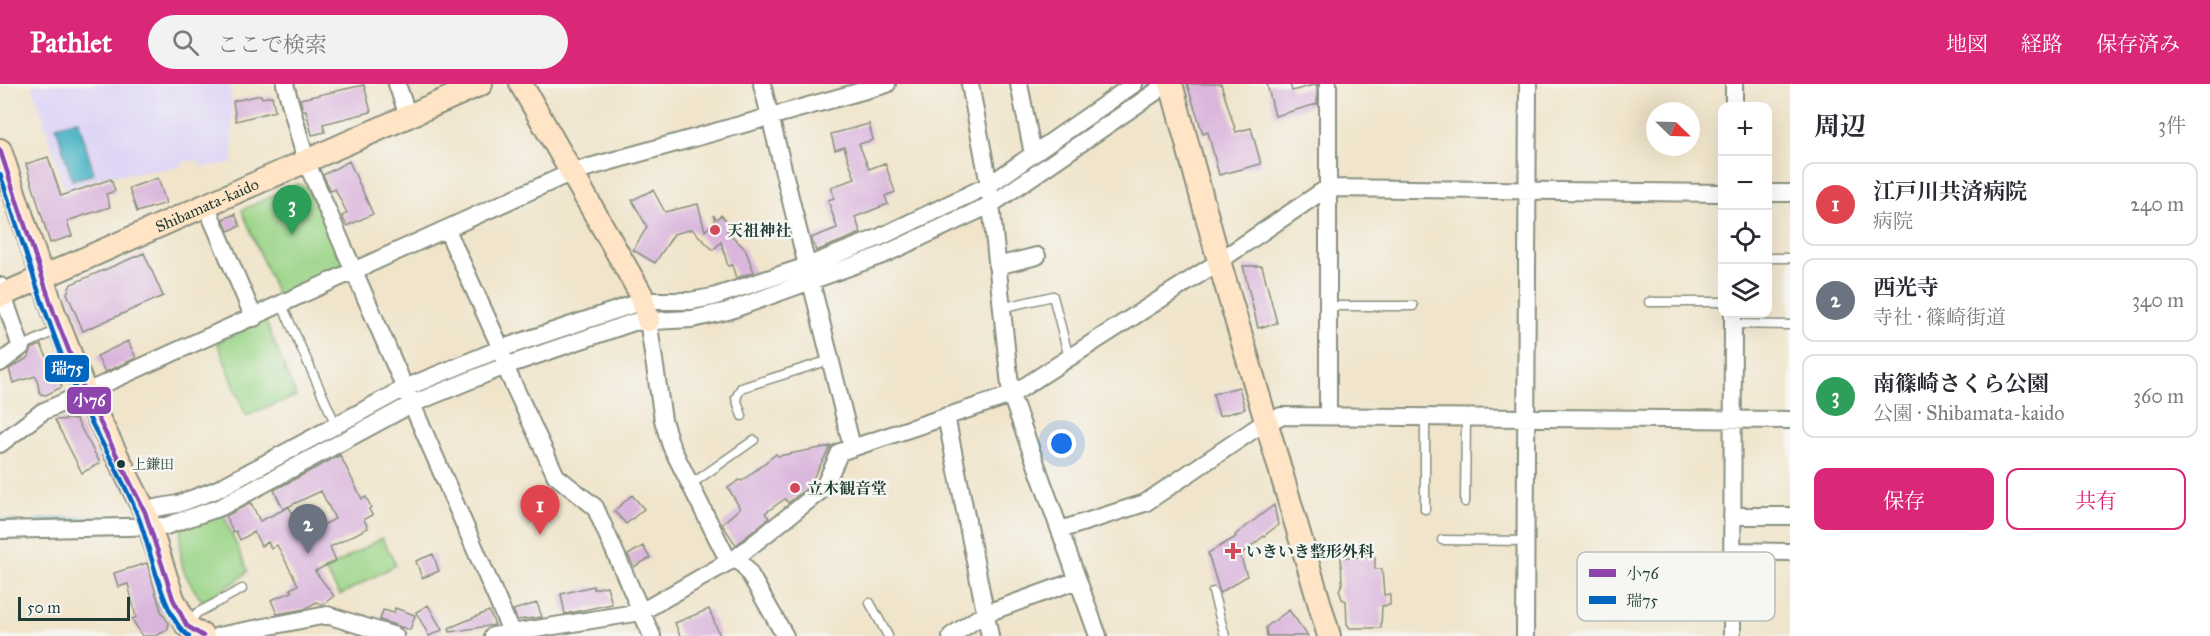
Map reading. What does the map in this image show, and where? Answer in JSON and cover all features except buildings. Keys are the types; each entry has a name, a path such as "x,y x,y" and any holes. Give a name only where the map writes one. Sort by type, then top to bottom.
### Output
{"street":[{"path":"285,84 306,162 513,634"},
{"path":"397,84 408,116"},
{"name":"Shibamata-kaido","path":"1,292 41,277 481,84"},
{"path":"521,84 572,172 646,312 663,420 671,446 690,485 733,559 748,571 785,636"},
{"path":"762,84 852,447"},
{"path":"0,444 42,412 254,318 572,172 886,84"},
{"path":"970,84 990,184 1011,395 1098,636"},
{"path":"1019,84 1033,154"},
{"path":"809,274 990,184 1134,84"},
{"path":"0,530 96,529 146,517 216,490 336,425 503,358 646,312 885,254 992,204 1157,91 1161,84"},
{"path":"1171,84 1219,261 1268,421 1329,636"},
{"path":"1328,84 1328,415"},
{"path":"1525,636 1528,84"},
{"path":"1734,84 1734,102"},
{"path":"0,150 60,328 86,394 146,517 173,599 189,633"},
{"path":"493,636 641,612 733,559 823,489 840,452 1011,395 1219,261 1327,188 1718,193"},
{"path":"1772,193 1790,193"},
{"path":"206,205 254,318"},
{"path":"447,230 556,476 595,507 652,636"},
{"path":"997,266 1037,256"},
{"path":"0,363 21,347 1,292"},
{"path":"1733,319 1732,551 1790,552"},
{"path":"146,517 166,526 221,507 408,396"},
{"path":"946,416 990,636"},
{"path":"1060,530 1145,502 1268,421 1281,416 1527,416 1790,420"},
{"path":"1732,516 1790,516"},
{"path":"951,636 984,614 1078,580"},
{"path":"218,636 327,615 389,635"}],"lane":[{"path":"1772,258 1790,258"},
{"path":"1001,308 1053,296 1069,358"},
{"path":"1649,302 1718,302"},
{"path":"282,305 336,425"},
{"path":"1328,306 1413,306"},
{"path":"1733,319 1790,325"},
{"path":"21,347 60,328"},
{"path":"742,416 736,398 741,388 830,360"},
{"path":"1425,417 1425,509"},
{"path":"1465,502 1466,417"},
{"path":"690,485 754,440"},
{"path":"1442,540 1527,542"},
{"path":"189,633 196,613 242,589"},
{"path":"1213,592 1225,636"},
{"path":"870,603 888,636"}],"shaded area":[{"path":"32,84 231,84 233,163 200,167 200,160 182,162 182,167 106,176 65,190"}],"green space":[{"path":"297,184 308,187 343,261 338,271 277,295 242,210"},
{"path":"265,320 296,396 246,416 217,342"},
{"path":"222,512 248,571 237,581 202,601 182,566 180,548 182,524"},
{"path":"382,538 396,565 340,595 325,570"}],"water":[{"path":"78,120 94,174 72,180 56,126"}],"waterway":[{"path":"1098,119 1148,86"},
{"path":"916,231 957,209"},
{"path":"651,313 711,305"},
{"path":"557,340 594,326"},
{"path":"411,395 462,375"},
{"path":"318,444 390,406"},
{"path":"155,517 178,512"},
{"path":"38,521 140,517"},
{"path":"0,521 14,522"}],"transit line":[{"name":"小76","path":"0,150 54,313 86,394 145,512 173,599 187,626 203,636"},
{"name":"瑞75","path":"0,174 67,370 132,501 143,529 158,581 172,615 189,636"}],"place":[{"name":"天祖神社","path":"715,230"},
{"name":"南篠崎さくら公園","path":"292,235"},
{"name":"上鎌田","path":"121,464"},
{"name":"立木観音堂","path":"795,488"},
{"name":"江戸川共済病院","path":"540,535"},
{"name":"いきいき整形外科","path":"1233,551"},
{"name":"西光寺","path":"308,554"}]}
